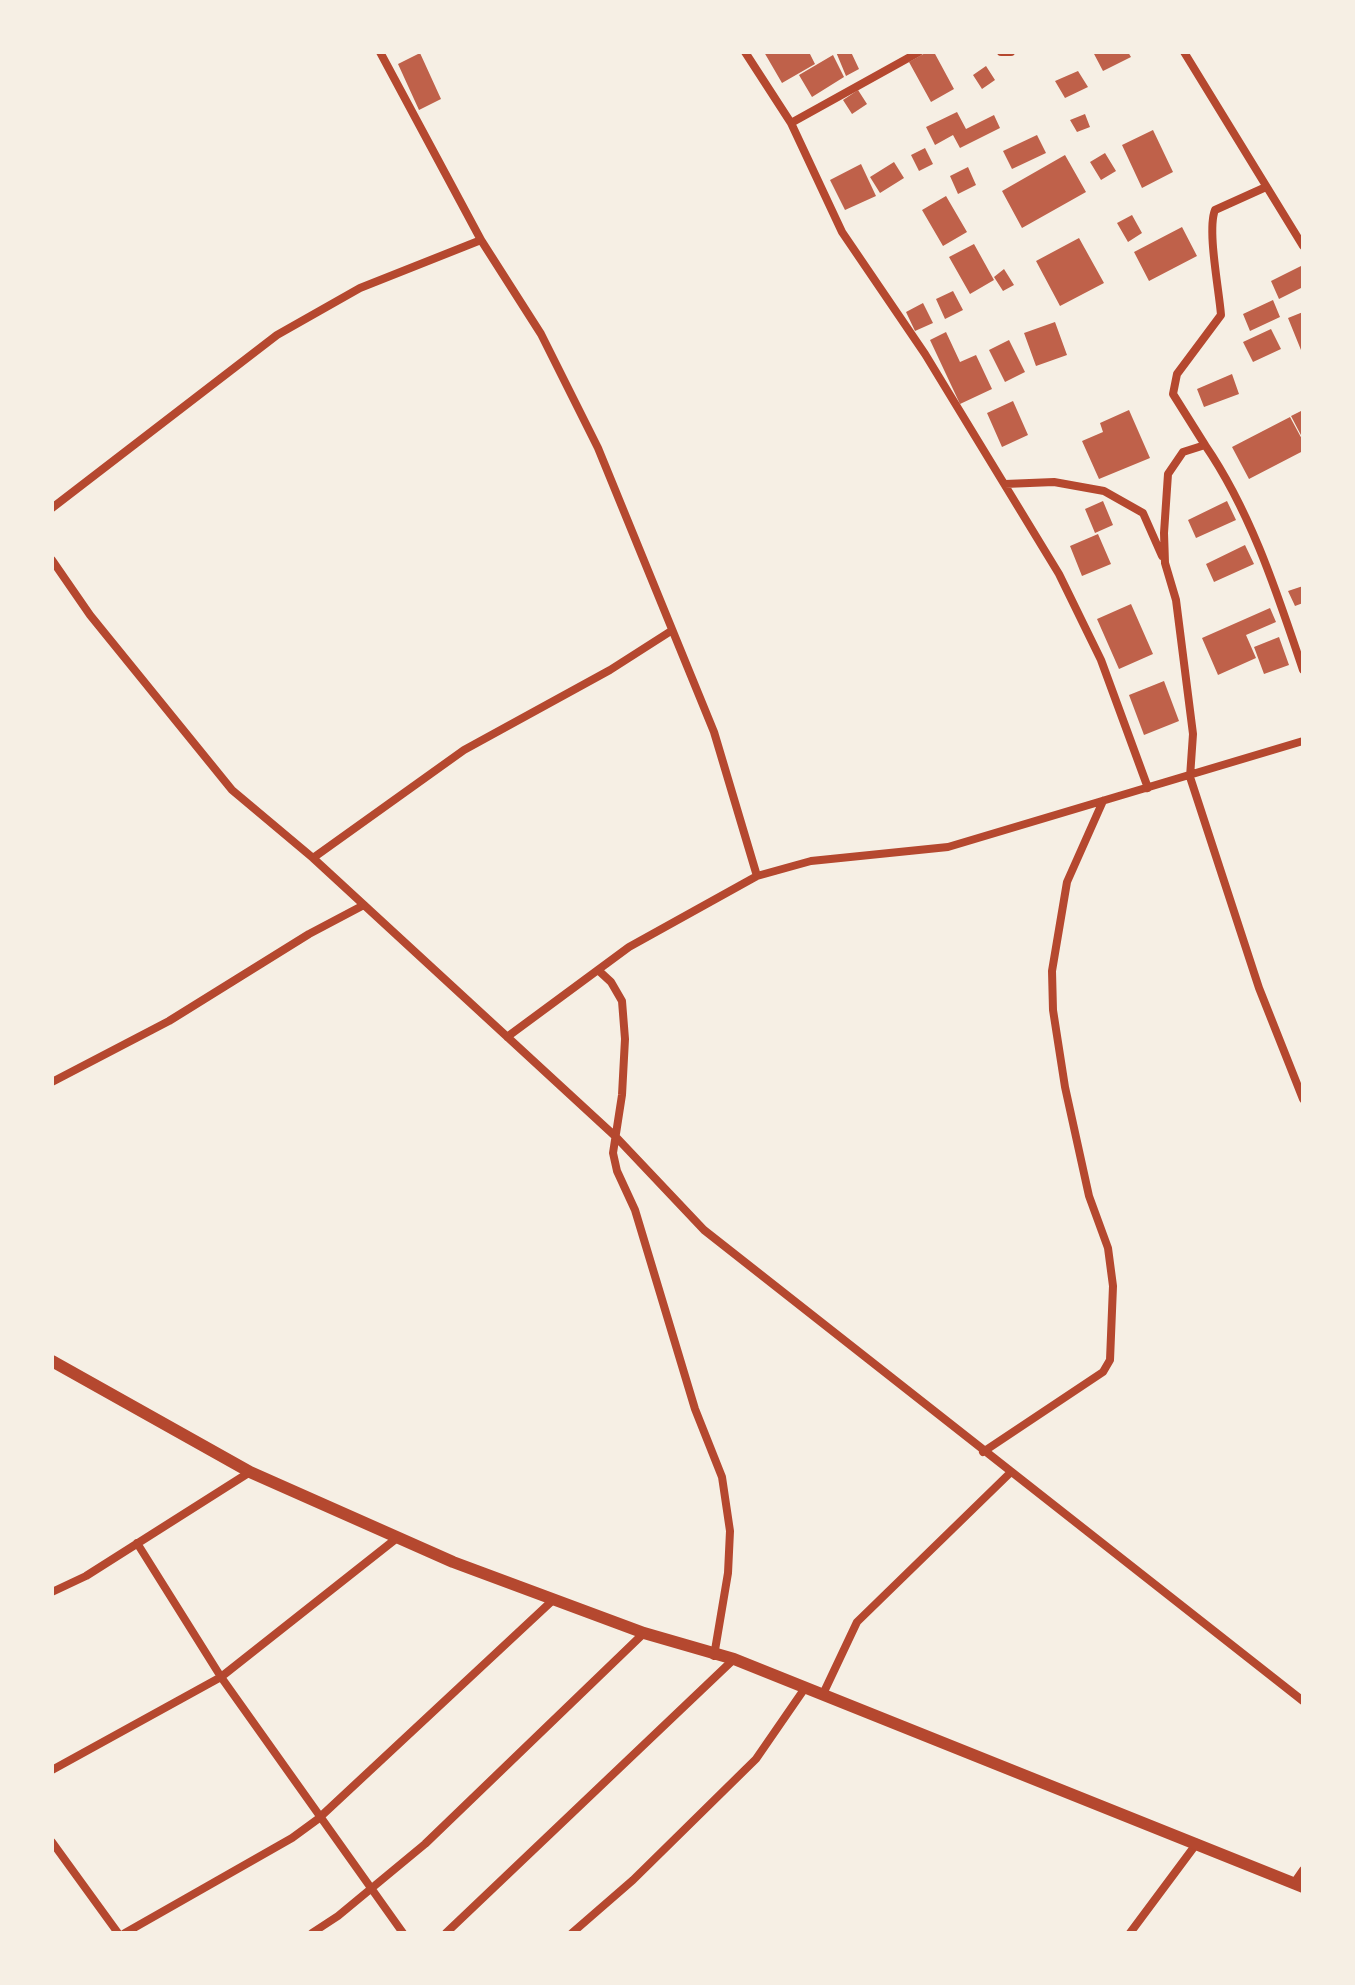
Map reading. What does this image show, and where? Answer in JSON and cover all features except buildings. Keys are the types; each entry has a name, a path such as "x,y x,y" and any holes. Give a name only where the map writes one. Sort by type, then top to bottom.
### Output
{"street":[{"path":"380,52 481,240 541,334 598,448 714,732 757,876"},
{"path":"745,52 791,123 842,232 925,354 1059,574 1101,660 1148,788"},
{"path":"791,123 919,52"},
{"path":"1001,52 1011,52"},
{"path":"1184,52 1303,246"},
{"path":"1266,187 1215,210 1209,224 1216,256 1221,315 1177,374 1173,394 1222,471 1273,583 1303,670"},
{"path":"52,508 277,335 360,288 481,240"},
{"path":"1165,563 1168,474 1183,452 1205,445"},
{"path":"1005,484 1054,482 1104,491 1143,513 1165,563 1176,600 1193,734 1190,777 1259,988 1303,1099"},
{"path":"52,560 90,615 232,790 313,858 616,1137 704,1230 983,1452 1301,1696"},
{"path":"313,858 464,750 610,670 671,631"},
{"path":"507,1037 629,947 757,876 811,861 948,847 1303,741"},
{"path":"983,1452 1103,1372 1110,1360 1113,1286 1108,1248 1089,1196 1065,1087 1052,984 1067,882 1103,801"},
{"path":"52,1082 169,1021 309,934 362,906"},
{"path":"598,970 611,982 622,1001 625,1039 613,1153 617,1171 635,1210 695,1409 722,1477 730,1531 714,1656"},
{"path":"52,1361 250,1472 397,1538 644,1633 714,1656 734,1659 1298,1885 1303,1870"},
{"path":"52,1592 250,1472"},
{"path":"823,1694 857,1622 1010,1473"},
{"path":"52,1770 221,1677 397,1538"},
{"path":"137,1543 221,1677 318,1819 403,1933"},
{"path":"125,1933 292,1838 318,1819 553,1600"},
{"path":"312,1933 425,1844 644,1633"},
{"path":"446,1933 734,1659"},
{"path":"572,1933 633,1880 756,1759 805,1688"},
{"path":"52,1842 54,1855 118,1933"},
{"path":"1130,1933 1197,1842"}]}
